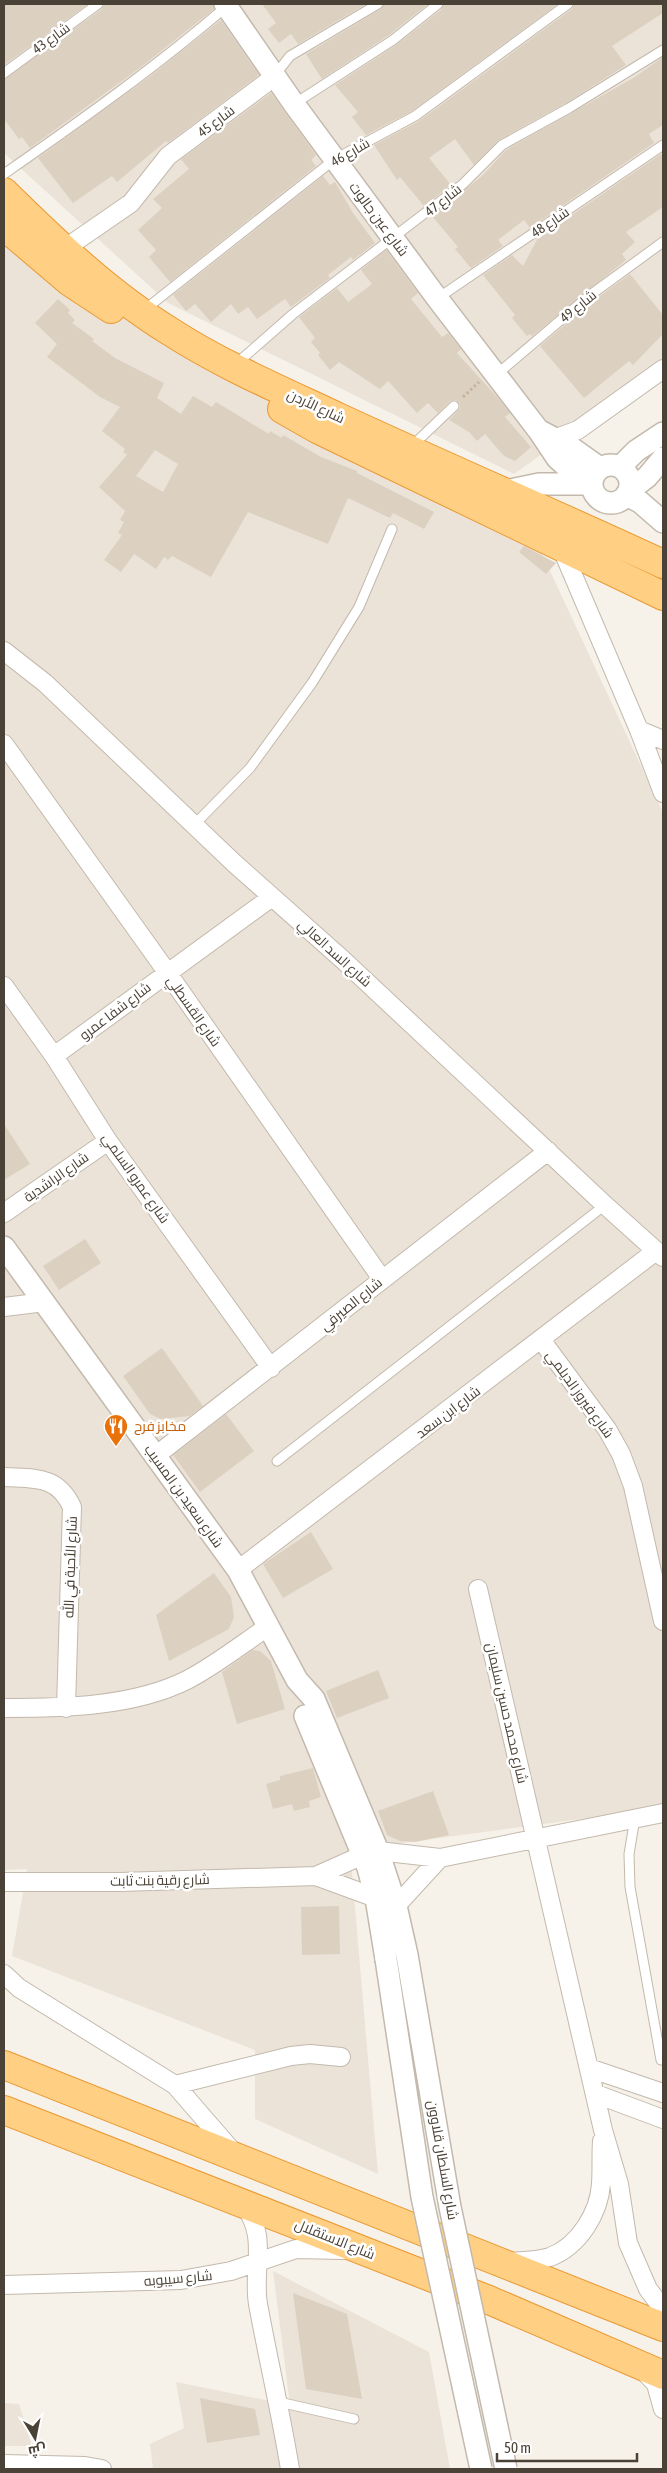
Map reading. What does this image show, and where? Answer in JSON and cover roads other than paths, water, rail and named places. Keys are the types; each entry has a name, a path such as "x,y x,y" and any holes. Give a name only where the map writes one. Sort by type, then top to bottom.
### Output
{"highway":[{"name":"شارع الأردن","path":"4,192 63,250 141,312 199,350 409,450 505,491 663,564"},
{"name":"شارع الأردن","path":"4,226 70,282 140,330 166,345 319,430 663,596"},
{"path":"4,2065 200,2130 238,2159 504,2262 663,2327"},
{"name":"شارع الاستقلال","path":"4,2110 489,2300 651,2370"}],"street":[{"name":"شارع عين جالوت","path":"228,5 274,77 437,298 547,437 562,464 601,475 596,496 601,501 615,502 627,493"},
{"name":"شارع 45","path":"63,250 131,203 168,156 274,77"},
{"path":"547,437 578,430 663,369"},
{"path":"601,475 663,433"},
{"path":"627,493 643,480 663,458"},
{"path":"505,491 601,475 629,477 627,493"},
{"path":"627,493 663,522"},
{"path":"561,547 640,730 663,793"},
{"name":"شارع السد العالي","path":"4,651 45,683 194,825 548,1151 604,1205 660,1254"},
{"path":"640,730 663,740"},
{"name":"شارع القسطلي","path":"4,744 167,972 382,1279"},
{"name":"شارع شفا عمرو","path":"54,1056 167,972 218,938 272,896"},
{"name":"شارع عمرو السلمي","path":"4,986 54,1056 108,1141 271,1368"},
{"name":"شارع الراشدية","path":"4,1213 108,1141"},
{"name":"شارع الصيرفي","path":"154,1456 271,1368 382,1279 548,1151"},
{"name":"شارع سعيد بن المسيب","path":"4,1247 238,1570 297,1680 314,1699 370,1853 376,1898"},
{"name":"شارع ابن سعد","path":"238,1570 660,1254"},
{"path":"4,1307 45,1302"},
{"name":"شارع فيروز الديلمي","path":"542,1341 607,1429 621,1454 634,1486 663,1621"},
{"name":"شارع الأحبة في الله","path":"4,1477 48,1481 66,1495 72,1507 66,1708"},
{"name":"شارع محمد حسين سليمان","path":"478,1589 603,2130"},
{"path":"4,1708 66,1708 152,1693 185,1681 208,1668 269,1626"},
{"path":"370,1853 440,1858 663,1812"},
{"name":"شارع رقية بنت ثابت","path":"4,1882 120,1882 316,1876 370,1853"},
{"name":"شارع السلطان قلاوون","path":"370,1853 396,1906 407,1955 450,2207 506,2469"},
{"path":"396,1906 440,1858"},
{"name":"شارع رقية بنت ثابت","path":"316,1876 376,1898"},
{"name":"شارع السلطان قلاوون","path":"376,1898 422,2197 481,2469"},
{"path":"4,1974 19,1988 174,2085 200,2130"},
{"path":"174,2085 290,2056 310,2054 340,2057"},
{"path":"589,2068 663,2093"},
{"path":"596,2094 663,2119"},
{"path":"504,2262 538,2260 552,2256 569,2246 589,2222 597,2204 601,2185 603,2130"},
{"path":"603,2130 618,2184 628,2243 648,2289 663,2309"},
{"path":"242,2203 253,2216 258,2239 258,2302 279,2402 290,2469"},
{"name":"شارع سيبوبه","path":"4,2285 181,2280 231,2271 296,2249 332,2249 370,2253"},
{"path":"651,2370 663,2409"},
{"path":"4,2464 86,2466 102,2469"}],"lane":[{"name":"شارع 43","path":"4,73 98,4"},
{"name":"شارع 45","path":"274,77 290,56 378,4"},
{"path":"294,104 393,40 438,4"},
{"name":"شارع 46","path":"141,312 334,159 415,116 568,4"},
{"path":"4,174 109,100 186,42 228,5"},
{"name":"شارع 47","path":"234,366 293,314 463,184 502,146 569,108 663,50"},
{"name":"شارع 48","path":"437,298 663,145"},
{"name":"شارع 49","path":"494,372 588,296 663,242"},
{"path":"409,450 454,406"},
{"path":"194,825 250,768 312,683 359,606 392,529"},
{"path":"277,1460 604,1205"},
{"path":"635,1818 629,1854 630,1887 661,2060"},
{"path":"279,2402 354,2418"}],"place":[{"name":"مخابز فرح","path":"116,1447"}]}
